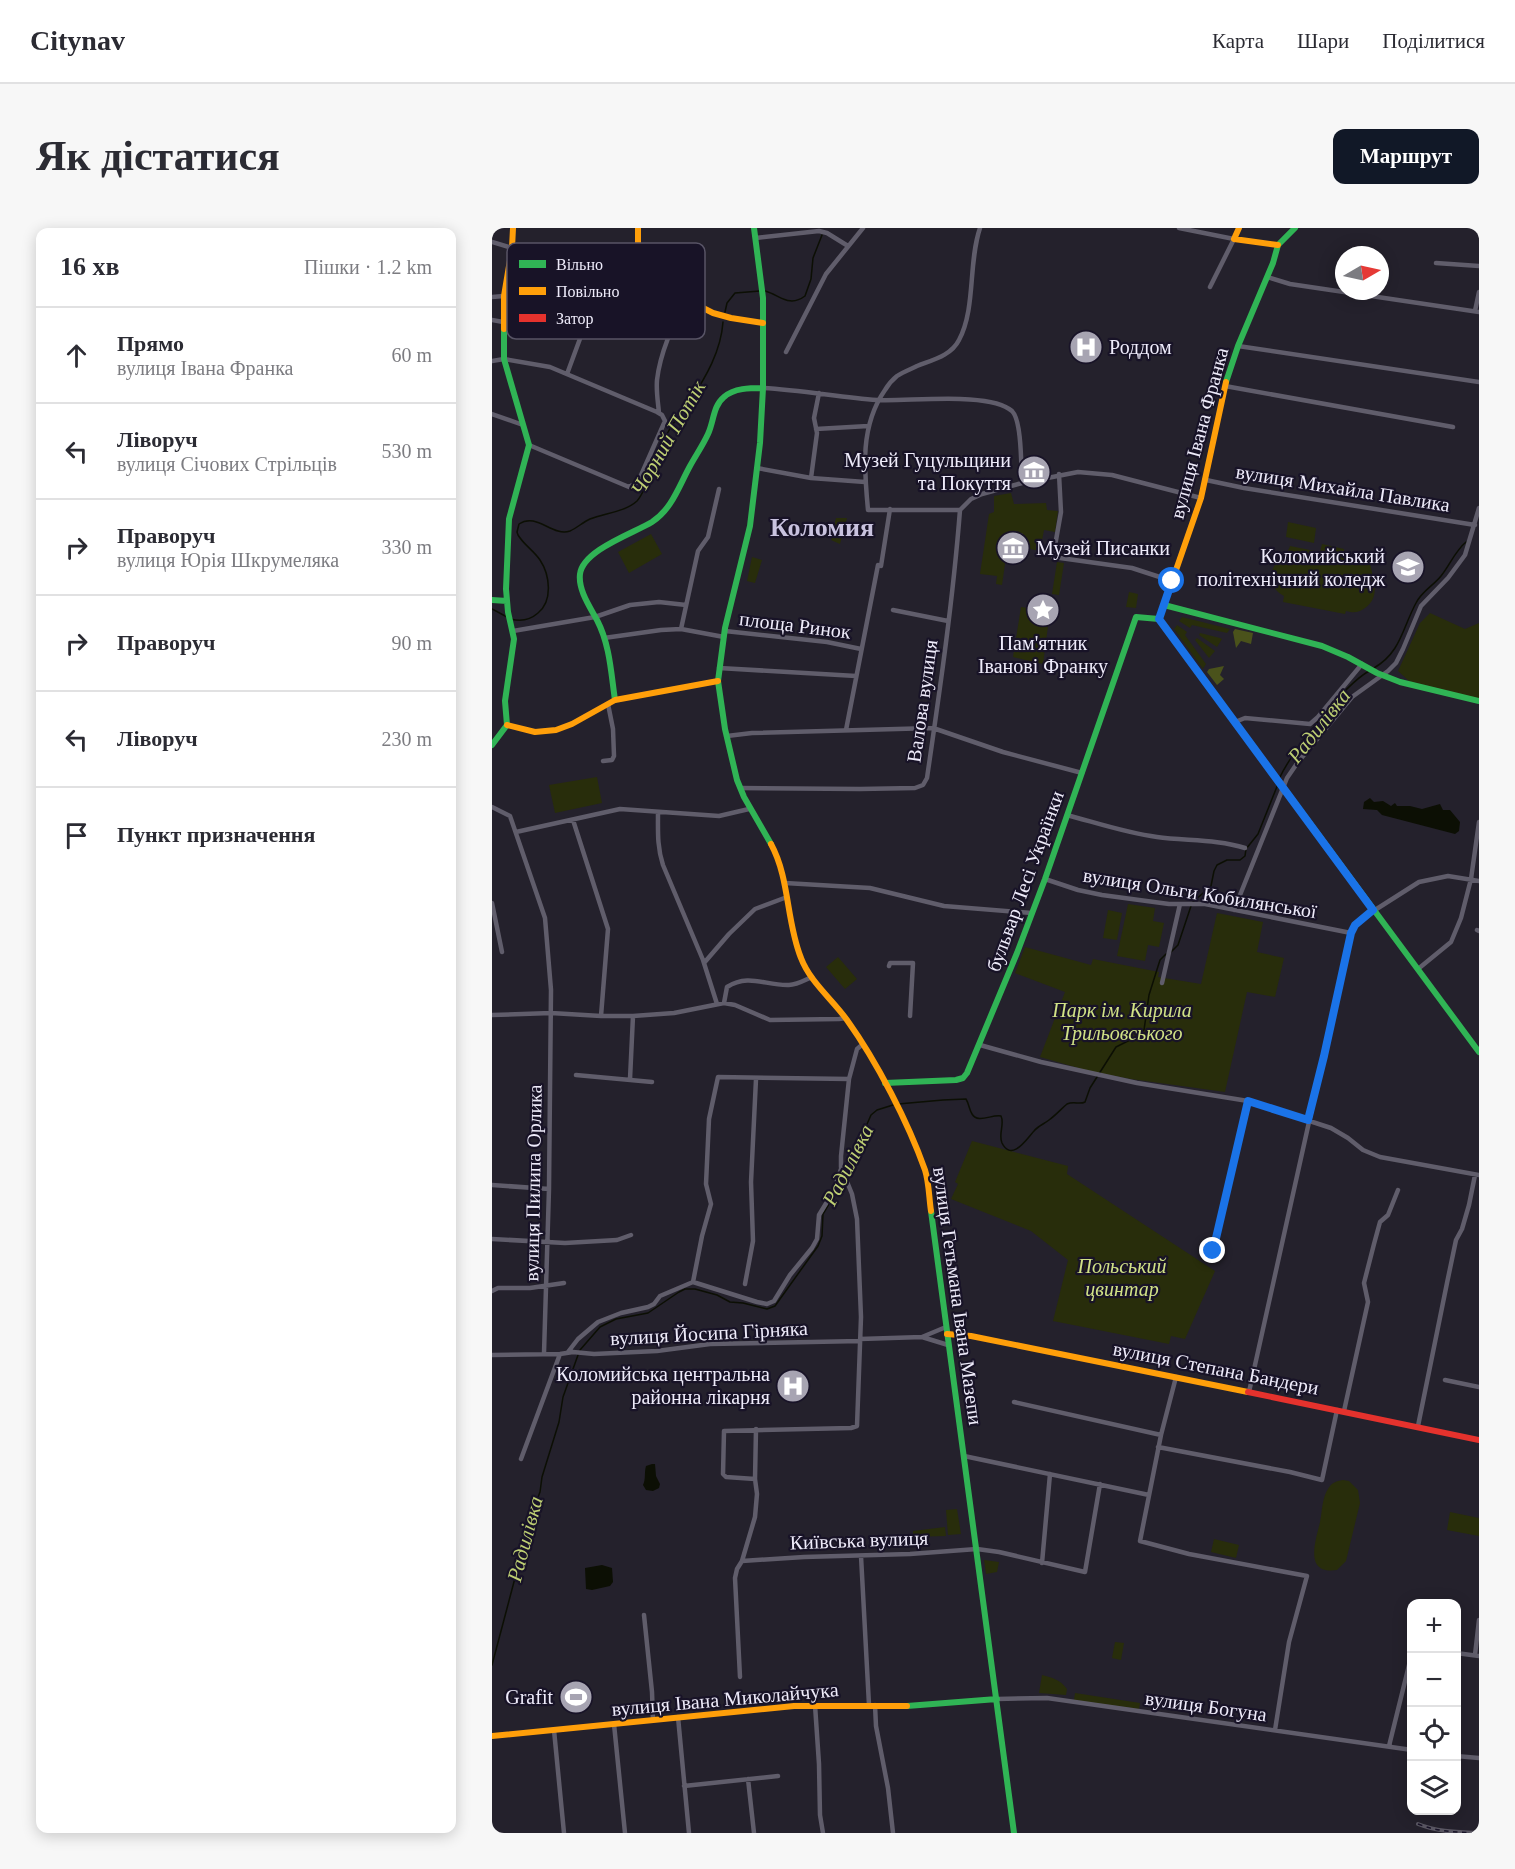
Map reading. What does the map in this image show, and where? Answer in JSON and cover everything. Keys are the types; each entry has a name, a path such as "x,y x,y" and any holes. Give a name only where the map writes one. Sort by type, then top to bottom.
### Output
{"street":[{"path":"512,243 513,228"},
{"name":"вулиця Гетьмана Івана Мазепи","path":"754,228 763,298 763,388 757,468 749,531 724,634 718,681 727,735 740,788 749,809 775,852 784,883 796,948 812,977 846,1018 863,1044 898,1108 926,1172 1014,1833"},
{"path":"786,352 826,274 863,228"},
{"path":"980,228 973,254 966,317 959,341 942,356 896,377 878,400 868,426 865,456 868,510 960,510 971,499 1022,483 1078,472 1105,474 1201,498"},
{"path":"1179,228 1278,245"},
{"path":"1210,288 1239,228"},
{"name":"вулиця Івана Франка","path":"1159,619 1201,498 1225,387 1238,346 1278,245 1295,228"},
{"path":"756,238 819,231 827,233 848,246"},
{"path":"492,242 507,246"},
{"path":"1436,263 1479,266"},
{"path":"1267,277 1290,284 1477,312 1479,292"},
{"path":"492,745 507,725 505,701 514,639 507,601 509,519 529,445 504,359 503,322 507,279"},
{"path":"492,297 504,297"},
{"path":"705,309 720,315 763,323"},
{"path":"492,320 503,322"},
{"path":"567,374 580,339"},
{"path":"659,413 657,387 669,339"},
{"path":"1238,346 1479,382"},
{"path":"492,361 504,359 542,365 659,413 665,421 638,482 630,487 529,445"},
{"path":"1225,387 1454,427"},
{"path":"603,761 612,760 614,756 604,638 580,583 581,569 587,560 597,553 661,515 672,500 709,432 716,408 730,392 745,388 763,388 878,400 928,398 976,400 996,404 1009,409 1015,414 1018,422 1022,483"},
{"path":"811,478 816,429 814,418 819,393"},
{"path":"492,414 524,425"},
{"path":"816,429 868,426"},
{"path":"757,468 811,478 865,482"},
{"path":"1059,474 1061,512 1053,557 1132,568 1172,581"},
{"name":"вулиця Михайла Павлика","path":"1206,480 1475,525"},
{"path":"681,629 698,551 710,533 719,489"},
{"path":"1234,910 1280,783 1352,697 1391,668 1399,658 1421,606 1448,578 1468,549 1479,508"},
{"path":"846,730 890,509"},
{"name":"Валова вулиця","path":"740,788 915,788 923,785 927,778 954,588 960,510"},
{"path":"492,600 507,601"},
{"path":"513,631 595,617 630,605 659,602 686,605"},
{"path":"1164,604 1322,646 1400,682 1479,701"},
{"path":"893,610 948,621"},
{"name":"бульвар Лесі Українки","path":"885,1083 960,1079 967,1073 1045,879 1136,617 1159,619"},
{"path":"1159,619 1479,1052"},
{"name":"площа Ринок","path":"604,638 681,629 827,642 861,649"},
{"path":"1235,722 1245,718 1310,724 1365,665"},
{"path":"719,668 856,676"},
{"path":"507,725 535,732 556,730 572,724 611,702 718,681"},
{"path":"727,735 934,729 1003,752 1082,772"},
{"path":"492,807 510,816 516,832 620,809 719,816 749,809"},
{"path":"658,812 659,851 704,963 717,1004"},
{"path":"1067,815 1116,830 1164,838 1229,844 1256,852"},
{"path":"573,820 608,929 601,1016"},
{"path":"1418,969 1451,942 1461,918 1471,879 1479,822"},
{"name":"вулиця Пилипа Орлика","path":"516,832 545,918 552,994 544,1353"},
{"path":"1249,1392 1351,933 1355,925 1373,910 1419,882 1448,876 1479,880"},
{"name":"вулиця Ольги Кобилянської","path":"1045,879 1102,895 1169,904 1193,903 1351,933"},
{"path":"784,883 870,888 944,906 1032,913"},
{"path":"704,963 755,909 787,897"},
{"path":"492,903 502,952"},
{"path":"1162,983 1180,904"},
{"path":"889,966 890,963 914,963 910,1016"},
{"path":"724,1003 727,987 735,982 751,980 789,985 812,977"},
{"path":"492,1015 551,1013 633,1016 674,1012 724,1003 735,1005 770,1020 839,1020 846,1018"},
{"path":"630,1079 633,1016"},
{"path":"568,1352 578,1339 598,1322 621,1313 648,1307 654,1304 660,1296 693,1282 763,1304 774,1301 790,1275 815,1244 819,1215 833,1192 841,1167 849,1078 857,1049 863,1044"},
{"path":"980,1045 1041,1062 1137,1083 1248,1101 1331,1128 1380,1157 1477,1175 1465,1221 1456,1240 1418,1426"},
{"path":"576,1075 652,1082"},
{"path":"693,1282 711,1204 706,1184 709,1119 718,1077 849,1078"},
{"path":"746,1284 753,1241 751,1182 756,1079"},
{"path":"1211,1256 1248,1101"},
{"path":"755,1479 723,1474 724,1431 856,1428 858,1423 861,1298 856,1219 854,1202 841,1167"},
{"path":"492,1185 549,1189"},
{"path":"1158,1447 1322,1480 1368,1302 1364,1283 1374,1244 1381,1219 1388,1215 1398,1190"},
{"path":"492,1239 548,1242 611,1240 631,1235"},
{"path":"492,1291 498,1288 530,1288 564,1283"},
{"path":"922,1337 946,1330"},
{"name":"вулиця Степана Бандери","path":"946,1330 1479,1440"},
{"path":"922,1337 948,1345"},
{"name":"вулиця Йосипа Гірняка","path":"492,1355 646,1352 710,1344 922,1337"},
{"path":"521,1459 560,1354"},
{"path":"1176,1377 1158,1447 1140,1541 1189,1554 1307,1576 1289,1642 1275,1730"},
{"path":"1445,1380 1479,1387"},
{"path":"1014,1402 1161,1435"},
{"path":"740,1677 734,1587 737,1569 742,1561 755,1517 756,1429"},
{"path":"963,1456 1149,1495"},
{"path":"1042,1563 1050,1474"},
{"name":"Київська вулиця","path":"742,1561 977,1549 1085,1572 1100,1484"},
{"path":"861,1556 872,1705 888,1788 893,1833"},
{"path":"644,1615 653,1720"},
{"path":"1461,1653 1477,1655 1479,1620"},
{"path":"1389,1746 1407,1673"},
{"name":"вулиця Богуна","path":"997,1698 1047,1698 1407,1748"},
{"name":"вулиця Івана Миколайчука","path":"492,1736 746,1709 815,1705 921,1706 997,1698"},
{"path":"815,1705 820,1815 823,1833"},
{"path":"678,1717 689,1833"},
{"path":"614,1724 625,1833"},
{"path":"554,1730 564,1833"},
{"path":"1461,1756 1479,1758"},
{"path":"684,1786 778,1776"},
{"path":"748,1779 754,1833"}],"green space":[{"path":"1011,493 1014,504 1046,503 1047,510 1058,511 1055,532 1044,530 1040,551 1030,549 1023,541 1013,539 1001,545 999,557 1003,558 1005,564 1002,585 996,584 997,576 980,574 989,514 994,512 994,496"},
{"path":"836,518 847,518 840,544 831,540"},
{"path":"1288,522 1316,528 1314,543 1286,537"},
{"path":"651,534 662,554 629,573 618,552"},
{"path":"1322,544 1344,549 1343,556 1370,562 1375,592 1370,603 1363,610 1346,611 1345,614 1283,602 1284,596 1276,590 1273,583 1272,574 1275,565 1290,546 1320,552"},
{"path":"752,557 762,560 755,583 747,581"},
{"path":"1057,562 1064,563 1059,595 1052,594"},
{"path":"1129,592 1138,594 1136,608 1126,607"},
{"path":"1021,607 1050,611 1043,664 1013,657"},
{"path":"1430,613 1465,629 1479,623 1479,699 1409,681 1398,671 1420,623"},
{"path":"1182,617 1230,629 1227,633 1192,625 1190,628 1179,621"},
{"path":"1177,625 1187,632 1185,635 1206,664 1203,669 1174,629"},
{"path":"1235,629 1253,633 1251,644 1241,641 1236,648 1233,632"},
{"path":"1200,633 1222,639 1217,647 1199,635"},
{"path":"1197,638 1215,651 1209,658 1195,640"},
{"path":"1224,666 1220,675 1224,679 1217,685 1207,672 1209,669"},
{"path":"597,777 602,803 555,813 549,785"},
{"path":"1128,904 1155,908 1153,921 1164,923 1159,947 1148,945 1145,961 1117,956"},
{"path":"1108,910 1122,913 1117,940 1103,938"},
{"name":"Парк ім. Кирила Трильовського","path":"1217,913 1263,922 1257,952 1284,958 1275,997 1247,992 1225,1092 1131,1079 1089,1071 1040,1057 1065,992 1015,973 1025,947 1091,965 1093,959 1159,972 1158,977 1201,984"},
{"path":"838,957 857,979 845,989 826,967"},
{"name":"Польський цвинтар","path":"972,1141 1068,1166 1067,1174 1215,1271 1185,1339 1171,1336 1169,1344 1053,1321 1068,1260 1031,1231 951,1199 958,1184 955,1182"},
{"path":"1343,1480 1349,1481 1358,1490 1360,1503 1346,1561 1337,1570 1326,1570 1319,1567 1316,1562 1314,1555 1316,1538 1326,1493 1332,1484"},
{"path":"957,1509 961,1534 948,1535 946,1510"},
{"path":"1450,1512 1479,1518 1479,1536 1447,1530"},
{"path":"945,1527 946,1536 913,1537 913,1531"},
{"path":"1214,1539 1239,1545 1236,1558 1211,1552"},
{"path":"984,1560 999,1562 997,1572 986,1574"},
{"path":"1115,1642 1124,1643 1121,1660 1112,1658"},
{"path":"1042,1675 1062,1683 1067,1689 1066,1695 1039,1693"},
{"path":"1075,1693 1140,1703 1139,1709 1074,1700"}],"shaded area":[{"path":"1370,798 1374,802 1383,801 1391,806 1395,803 1397,806 1422,809 1440,804 1443,810 1450,810 1460,822 1459,831 1455,834 1382,815 1377,810 1363,809 1364,802"},
{"path":"655,1464 656,1476 660,1484 659,1488 653,1491 646,1490 643,1485 646,1466"},
{"path":"602,1565 612,1568 613,1582 610,1586 586,1589 585,1568"}],"waterway":[{"name":"Чорний Потік","path":"765,291 789,301 805,296 811,279 813,258 822,235"},
{"name":"Чорний Потік","path":"725,312 727,303 735,293 760,291"},
{"name":"Чорний Потік","path":"511,619 529,619 543,608 548,595 546,573 538,557 518,535 519,524 532,521 557,531 570,531 590,519 621,510 637,501 645,489 669,430 696,392 712,363 722,333 723,322"},
{"name":"Радилівка","path":"1374,668 1390,655 1418,599 1441,576 1466,542"},
{"name":"Чорний Потік","path":"492,609 507,617"},
{"name":"Радилівка","path":"1279,779 1295,752 1319,720 1346,690 1369,671"},
{"name":"Радилівка","path":"1193,902 1211,886 1217,865 1227,860 1240,860 1245,856 1246,849 1258,834 1278,784"},
{"name":"Радилівка","path":"1170,953 1178,945 1191,906"},
{"name":"Радилівка","path":"898,1104 966,1099 975,1117 1001,1116 1002,1143 1006,1148 1015,1150 1036,1129 1067,1104 1085,1102 1090,1088 1116,1047 1136,1037 1144,1030 1149,995 1160,960 1166,954"},
{"name":"Радилівка","path":"846,1172 871,1115 877,1110 893,1105"},
{"name":"Радилівка","path":"580,1350 600,1327 616,1319 648,1313 685,1289 695,1289 717,1295 730,1302 767,1309 775,1306 818,1246 822,1236 823,1214 843,1180"},
{"name":"Радилівка","path":"492,1665 559,1422 563,1397 578,1355"}],"railway":[{"path":"1418,1824 1440,1830 1479,1833"}],"traffic: fast":[{"path":"754,228 763,298 763,388 760,443 750,526 725,628 718,681 725,729 737,780 771,844"},
{"path":"1226,382 1278,245 1295,228"},
{"path":"504,329 504,359 529,445 509,519 506,589 514,639 505,701 507,725"},
{"path":"615,700 605,639 581,586 580,574 583,565 599,550 652,522 665,511 706,438 716,409 724,397 737,390 763,388"},
{"path":"492,600 507,601"},
{"path":"1164,605 1322,646 1400,682 1479,701"},
{"path":"885,1083 956,1080 963,1078 967,1073 1045,879 1136,617 1159,619"},
{"path":"492,745 507,725"},
{"path":"1286,791 1479,1052"},
{"path":"931,1211 1014,1833"},
{"path":"907,1706 997,1699"}],"traffic: slow":[{"path":"512,243 513,228"},
{"path":"638,228 638,243"},
{"path":"1239,228 1234,239 1278,245"},
{"path":"504,329 504,296 507,278"},
{"path":"705,309 731,318 763,323"},
{"path":"1159,619 1201,498 1226,382"},
{"path":"507,725 535,732 556,730 572,724 615,700 718,681"},
{"path":"771,844 782,871 796,944 801,958 810,975 858,1037 891,1093 925,1170 931,1211"},
{"path":"947,1334 971,1336 1248,1392"},
{"path":"492,1736 794,1706 907,1706"}],"traffic: jam":[{"path":"1159,619 1286,791"},
{"path":"1248,1392 1479,1440"}],"place":[{"name":"Роддом","path":"1086,347"},
{"name":"Музей Гуцульщини та Покуття","path":"1034,472"},
{"name":"Музей Писанки","path":"1013,548"},
{"name":"Коломийський політехнічний коледж","path":"1408,567"},
{"name":"Пам'ятник Іванові Франку","path":"1043,610"},
{"name":"Коломийська центральна районна лікарня","path":"793,1386"},
{"name":"Grafit","path":"576,1697"}],"district":[{"name":"Коломия","path":"822,527"}],"route":[{"path":"1172,581 1159,619 1373,910 1355,925 1351,933 1308,1120 1248,1101 1213,1251"}]}
